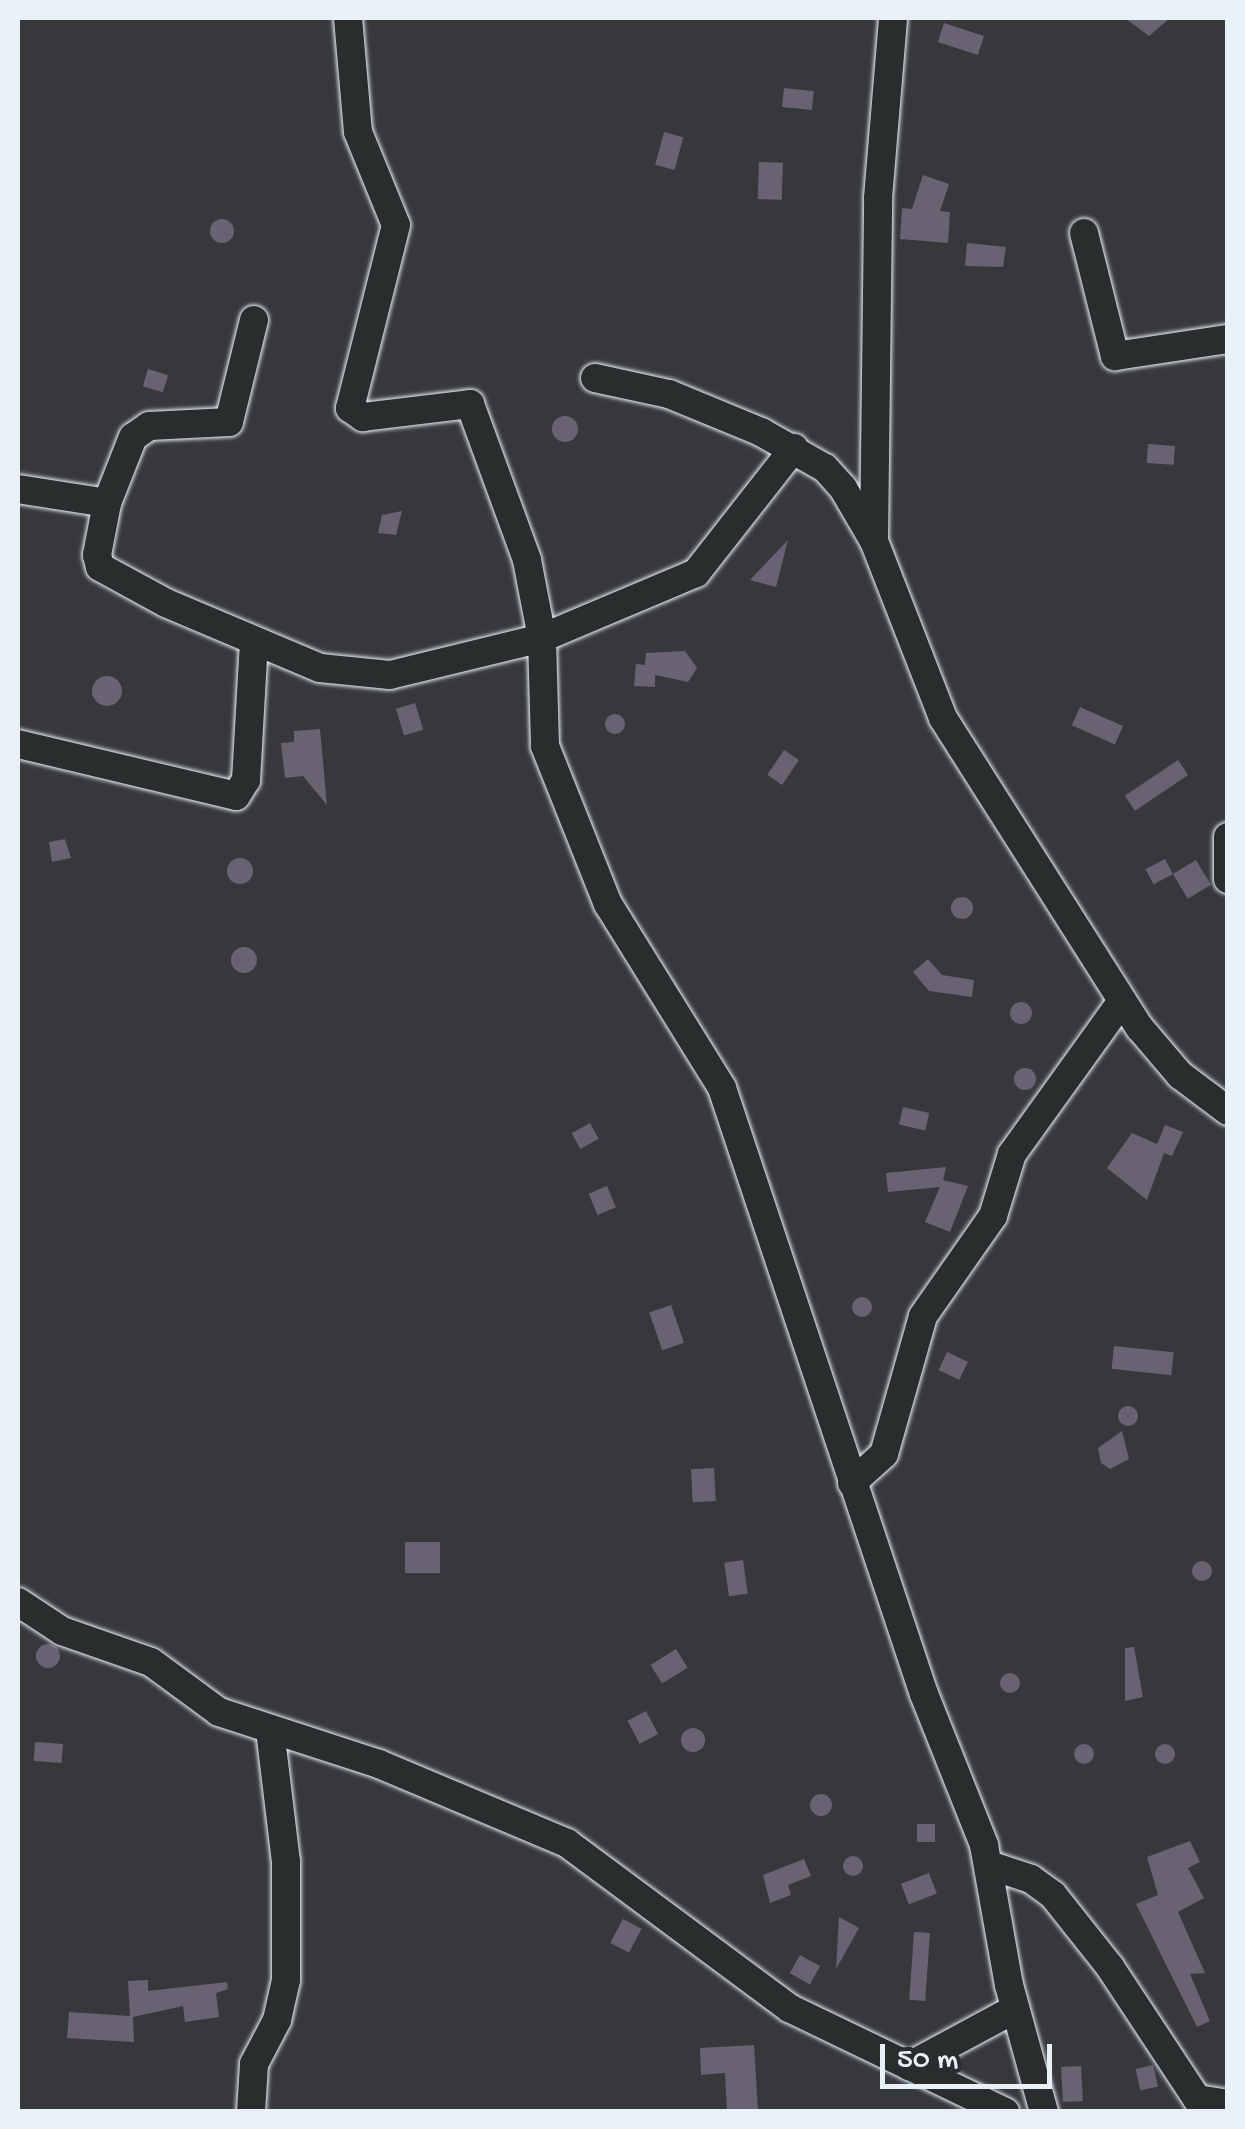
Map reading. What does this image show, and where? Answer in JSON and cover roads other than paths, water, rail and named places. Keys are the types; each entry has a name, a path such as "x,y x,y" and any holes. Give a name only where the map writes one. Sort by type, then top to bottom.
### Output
{"street":[{"path":"348,18 358,132 396,226 350,408 363,417 470,404 517,526 542,638 541,728 571,824 608,904 722,1088 852,1483 989,1866 1015,2008 1044,2112"},
{"path":"874,540 878,198 893,18"},
{"path":"1084,233 1115,356 1228,340"},
{"path":"254,320 229,422 139,429 107,502 96,541 100,567 254,643 320,668 390,675 542,638 696,573 794,448"},
{"path":"596,378 669,394 794,448 834,478 874,540 944,718 1122,1001 1180,1075 1228,1111"},
{"path":"18,489 107,502"},
{"path":"18,744 236,796 246,780 254,643"},
{"path":"1228,837 1228,879"},
{"path":"852,1483 884,1454 923,1316 993,1216 1012,1154 1122,1001"},
{"path":"18,1602 62,1631 134,1653 219,1712 378,1764 567,1843 746,1980 1005,2112"},
{"path":"251,2112 254,2064 277,2020 286,1980 286,1862 270,1730"},
{"path":"989,1866 1031,1879 1053,1895 1197,2098 1216,2106"},
{"path":"909,2066 1015,2008"}]}
